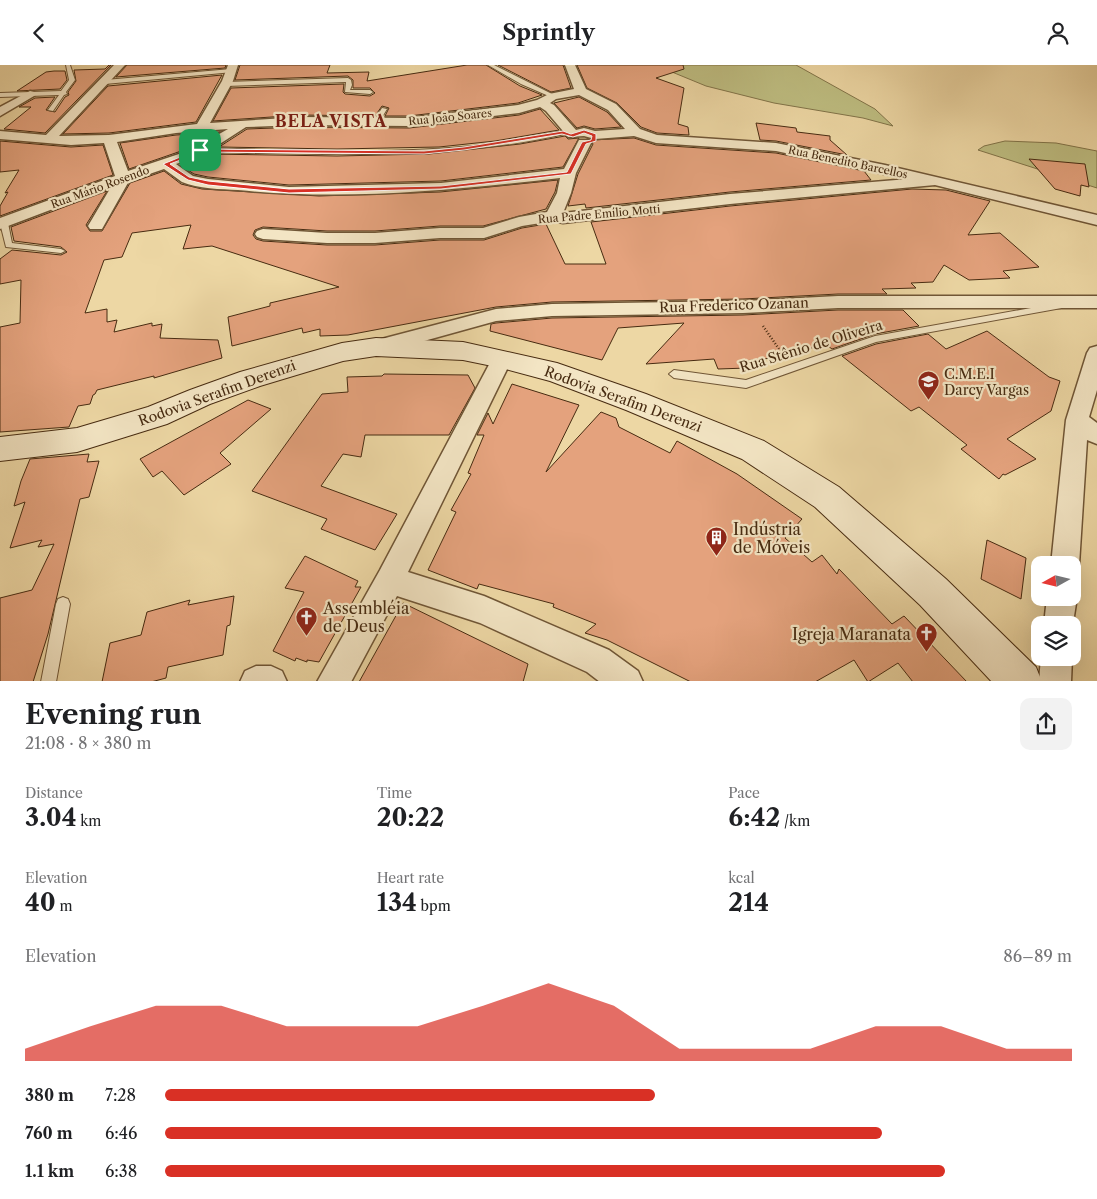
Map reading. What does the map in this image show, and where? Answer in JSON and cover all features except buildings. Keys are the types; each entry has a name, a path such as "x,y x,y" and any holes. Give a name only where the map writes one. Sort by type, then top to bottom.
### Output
{"main road":[{"name":"Rodovia Serafim Derenzi","path":"0,449 77,440 157,416 200,397 250,379 342,352 376,347 463,351 502,359 557,373 636,402 753,449 827,497 933,592 1021,681"}],"street":[{"path":"50,138 120,65"},
{"path":"570,65 581,91 612,107 634,132"},
{"path":"202,127 209,111 226,84 232,68"},
{"path":"553,215 564,193 577,136 549,125 548,102 581,91"},
{"path":"0,112 30,94"},
{"name":"Rua João Soares","path":"0,135 71,141 110,139 146,133 254,123 409,122 519,109 548,102"},
{"name":"Rua Mário Rosendo","path":"2,223 166,164 200,150 233,130 254,123"},
{"name":"Rua Benedito Barcellos","path":"577,136 634,132 656,139 776,147 935,181 1097,221"},
{"path":"96,226 123,178 110,139"},
{"path":"166,164 188,179 208,183 289,191 441,187 498,179 569,173"},
{"name":"Rua Padre Emílio Motti","path":"263,234 327,239 375,238 440,233 484,233 519,222 553,215 563,218 739,198 935,181"},
{"name":"Rua Frederico Ozanan","path":"376,347 496,315 552,310 743,307 838,302 1097,303"},
{"path":"1066,556 1077,420 1097,353"},
{"path":"332,681 390,580 502,359"},
{"path":"1077,420 1097,435"},
{"path":"390,580 484,610 598,661 627,681"},
{"path":"1054,681 1056,666"},
{"path":"256,681 270,681"}],"lane":[{"path":"51,110 65,93 72,80 68,65"},
{"path":"490,65 523,83 548,102"},
{"path":"104,82 232,68"},
{"path":"226,84 348,80 347,91 370,92"},
{"path":"0,95 65,93"},
{"path":"377,121 384,109"},
{"path":"200,150 424,152 577,136"},
{"path":"2,223 9,245 61,251"},
{"name":"Rua Stênio de Oliveira","path":"674,374 746,384 875,339 1074,303"},
{"path":"48,681 63,604"}],"path":[{"path":"743,307 758,318 782,353 788,369"}],"shaded area":[{"path":"655,65 796,65 875,109 893,126 863,118 774,103 706,86"},
{"path":"1005,141 1056,143 1097,151 1097,188 978,150 984,146"}],"place":[{"name":"C.M.E.I Darcy Vargas","path":"928,401"},
{"name":"Indústria de Móveis","path":"717,557"},
{"name":"Assembléia de Deus","path":"307,636"},
{"name":"Igreja Maranata","path":"927,653"}],"district":[{"name":"BELA VISTA","path":"331,121"}],"route":[{"path":"584,132 595,135 593,141 584,143 569,173 498,179 441,187 369,190 289,191 208,183 188,179 166,164 200,150 353,153 424,152 563,133 573,136 573,134 584,132"}]}
